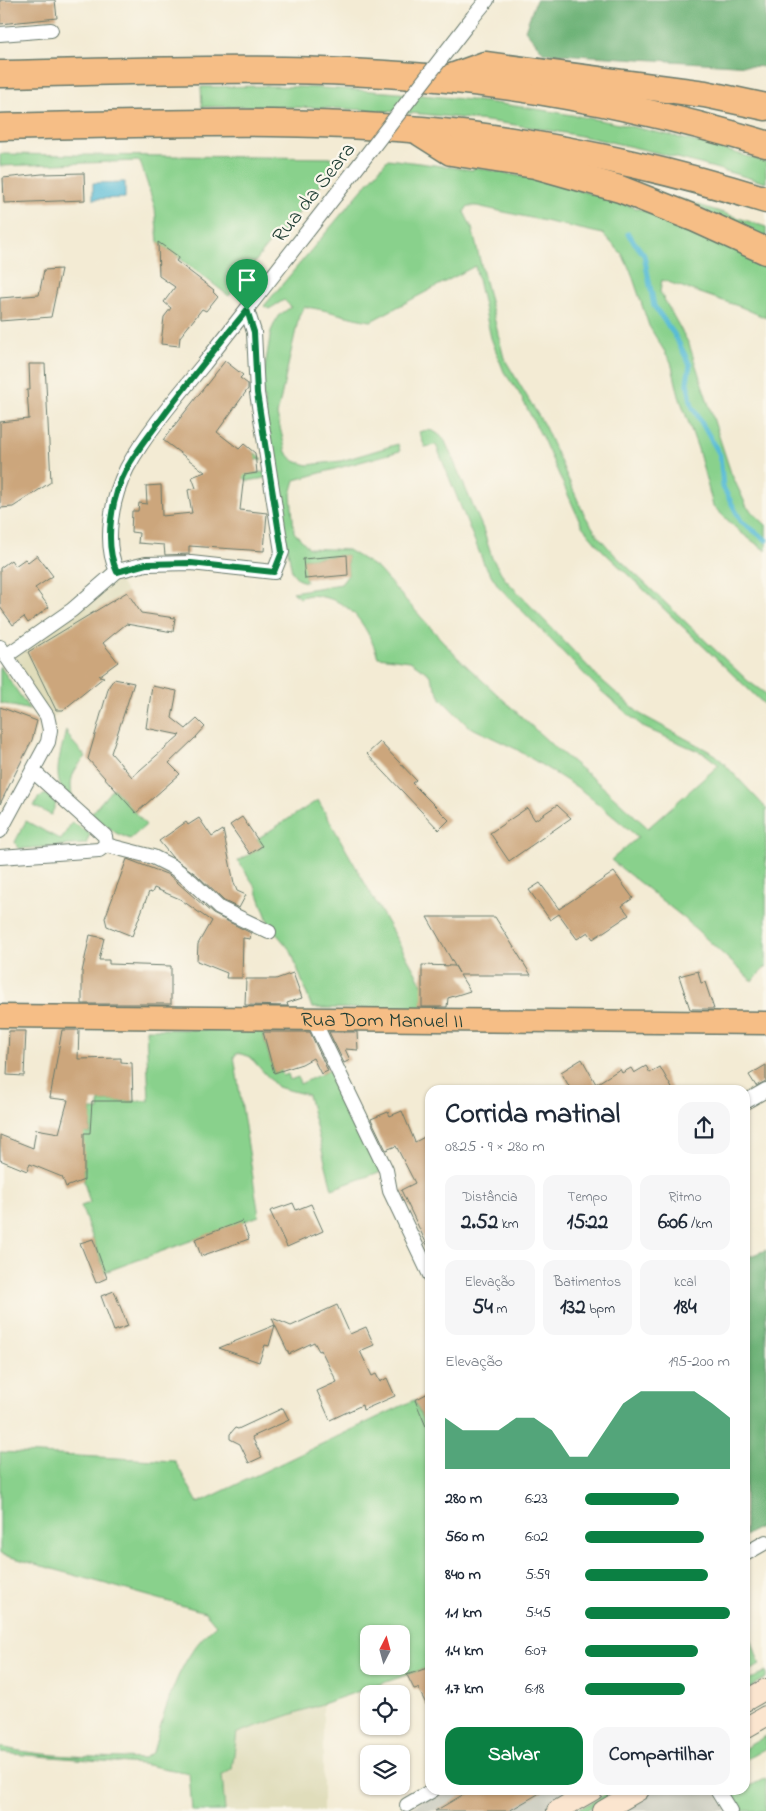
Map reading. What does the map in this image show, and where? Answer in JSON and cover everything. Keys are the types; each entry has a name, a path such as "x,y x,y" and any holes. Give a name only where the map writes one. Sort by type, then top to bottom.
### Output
{"highway":[{"path":"447,79 485,65 705,94 766,107"},
{"path":"0,74 272,70 447,79 538,91 611,105 686,122 766,144"},
{"path":"0,127 274,123 416,130 513,142 608,158 675,174 766,200"},
{"path":"416,130 451,152 535,165 620,189 696,219 766,251"}],"main road":[{"name":"Rua Dom Manuel II","path":"0,1016 766,1023"},
{"path":"750,1698 766,1689"},
{"path":"750,1725 766,1716"},
{"path":"557,1811 584,1795"},
{"path":"603,1811 630,1795"}],"street":[{"name":"Rua da Seara","path":"117,572 112,561 111,528 119,487 127,469 175,400 487,0"},
{"path":"0,34 51,30"},
{"path":"0,831 48,742 50,730 47,716 3,651 72,610 117,572 146,564 191,563 274,572 282,552 257,393 254,332 247,310"},
{"path":"33,771 105,836 106,845"},
{"path":"0,857 99,850 106,845 153,857 173,867 219,908 269,932"},
{"path":"313,1019 386,1170 390,1191 425,1264"},
{"path":"750,1099 766,1090"},
{"path":"750,1551 766,1542"},
{"path":"407,1805 425,1795"},
{"path":"721,1795 730,1811"}],"shaded area":[{"path":"116,577 141,612 103,643 118,662 91,683 92,686 51,720 10,657"},
{"path":"323,1703 323,1811 225,1811 222,1775 232,1768 237,1733"},
{"path":"430,1795 579,1795 552,1811 406,1811"},
{"path":"633,1795 718,1795 728,1811 606,1811"}],"green space":[{"path":"536,0 766,0 766,67 544,53 525,30"},
{"path":"271,86 397,93 459,99 583,117 705,144 766,162 766,183 634,147 509,124 422,114 334,108 202,107 201,87"},
{"path":"0,154 341,158 281,236 275,236 229,296 158,242 155,208 140,161 0,166"},
{"path":"388,159 473,170 474,167 526,177 602,197 676,223 766,265 766,318 741,307 662,280 660,292 689,344 731,473 747,507 766,525 766,551 740,532 713,506 698,449 679,396 671,362 649,326 631,272 622,254 603,234 477,206 468,206 464,212 472,228 504,358 544,425 584,514 598,536 615,555 748,681 766,694 766,706 603,551 582,526 543,439 519,393 504,372 491,338 475,266 371,321 304,307 299,316 277,415 286,452 294,461 308,465 341,461 398,444 400,451 295,480 291,494 294,532 309,548 348,550 377,568 457,657 552,745 602,786 648,828 719,765 705,754 645,728 630,716 599,689 499,587 484,564 436,445 425,447 419,432 433,431 445,441 483,529 492,558 505,579 597,676 640,714 716,755 766,808 766,967 752,981 684,918 611,860 638,837 580,789 516,749 468,726 442,700 429,674 410,661 378,657 364,627 351,611 343,605 334,600 317,596 308,595 300,598 293,592 341,584 348,575 347,555 304,559 306,582 299,580 292,572 274,475 262,385 271,331 278,316 291,307 284,300 269,309 264,306"},
{"path":"681,199 766,227 766,242"},
{"path":"251,450 263,459 244,462 246,474 264,472 265,478 248,481 234,471"},
{"path":"0,666 30,710 0,703"},
{"path":"66,730 71,740 86,757 78,766 71,781 73,798 62,788 58,774 59,758"},
{"path":"113,788 146,825 130,839 116,833 91,814"},
{"path":"46,794 56,804 51,815 34,806 39,797"},
{"path":"318,800 423,986 422,1009 312,1008 291,951 270,926 255,886 238,861 262,847 257,839"},
{"path":"26,821 61,840 72,822 90,834 86,844 19,849 15,842"},
{"path":"146,1029 262,1030 274,1073 281,1070 283,1076 288,1074 290,1080 298,1077 300,1084 330,1070 382,1171 332,1189 308,1095 277,1087 250,1057 238,1053 234,1056 259,1216 105,1272 81,1206 90,1203 84,1182 84,1158 78,1158 79,1133 90,1133 91,1110 99,1110 99,1101 149,1101"},
{"path":"766,1250 766,1523 750,1533 750,1256"},
{"path":"414,1400 425,1425 425,1669 410,1674 410,1625 360,1625 360,1675 407,1675 377,1685 360,1685 360,1691 237,1733 232,1768 222,1775 225,1811 192,1811 189,1773 141,1764 0,1753 0,1747 52,1755 142,1759 153,1752 175,1683 183,1667 203,1638 216,1625 205,1612 0,1554 0,1452 175,1461 198,1503"},
{"path":"750,1636 760,1665 750,1671"},
{"path":"766,1671 766,1678 750,1688 750,1680"},
{"path":"766,1736 766,1748 750,1757 750,1745"},
{"path":"766,1778 766,1811 742,1811 731,1795 750,1795 750,1786"},
{"path":"604,1795 612,1795 585,1811 576,1811"}],"water":[{"path":"125,182 125,198 93,199 93,183"}],"building":[{"path":"0,0 55,0 57,18 0,24"},
{"path":"84,173 85,200 4,203 3,178 42,174"},
{"path":"158,242 179,257 176,261 214,290 218,296 206,311 202,309 180,337 179,346 161,344 164,317 171,308 164,302 175,287 159,276"},
{"path":"61,269 51,317 0,321 0,298 39,295 44,270"},
{"path":"225,361 243,375 240,378 248,384 248,389 217,432 239,449 244,444 255,453 257,473 244,475 240,510 267,513 264,551 189,546 189,554 165,555 164,545 138,543 139,533 131,532 132,511 138,511 139,503 147,504 146,486 161,485 162,516 192,513 188,490 196,488 192,477 205,472 163,440"},
{"path":"29,364 45,364 51,482 13,507 0,508 0,422 29,419 27,390 30,390"},
{"path":"37,555 53,576 35,588 49,607 28,623 24,617 13,625 0,607 0,568 11,560 15,566 25,559 28,562"},
{"path":"347,555 348,575 305,579 303,559"},
{"path":"127,592 141,613 175,618 173,632 126,624 103,643 118,662 99,676 104,677 63,710 56,710 28,652"},
{"path":"114,679 134,683 111,753 132,777 180,735 146,728 152,686 177,691 172,718 186,729 197,719 205,727 197,738 169,763 180,774 136,813 88,759 109,686"},
{"path":"0,707 37,721 32,740 0,804"},
{"path":"380,742 416,780 412,783 449,820 439,830 367,754"},
{"path":"557,805 571,818 509,861 490,833 527,808 535,820"},
{"path":"242,817 262,846 250,854 230,825"},
{"path":"199,818 212,837 223,830 234,883 237,891 246,895 239,908 224,901 197,875 172,857 159,841 186,822 188,825"},
{"path":"127,859 169,875 213,914 251,933 250,939 243,938 242,978 226,978 227,973 197,961 198,944 211,921 180,899 154,888 152,893 149,892 132,936 107,926 105,918"},
{"path":"614,872 633,898 622,906 629,915 593,939 588,932 577,939 559,914 550,920 529,890 540,883 559,909"},
{"path":"427,917 495,917 531,975 460,975 470,991 448,998 447,1007 422,1007 422,965 455,966"},
{"path":"90,935 104,938 99,960 109,960 109,964 171,966 171,1004 82,1004 82,972"},
{"path":"698,971 701,983 705,982 714,1009 690,1009 679,976"},
{"path":"293,973 302,998 287,1003 288,1006 245,1005 246,979 276,979"},
{"path":"62,1030 79,1030 78,1059 121,1058 121,1062 132,1063 133,1101 92,1101 90,1133 84,1133 84,1180 66,1187 62,1177 30,1164 27,1171 0,1160 0,1135 33,1148 36,1129 59,1133 68,1100 50,1098"},
{"path":"9,1031 26,1031 24,1076 7,1075"},
{"path":"263,1032 310,1032 328,1071 321,1074 313,1058 302,1064 274,1073"},
{"path":"329,1032 357,1032 358,1050 345,1049 350,1060 344,1063"},
{"path":"582,1059 596,1084 620,1069 622,1073 631,1068 634,1073 646,1066 650,1073 660,1067 670,1085 568,1085 561,1072"},
{"path":"766,1065 766,1081 756,1086 749,1075"},
{"path":"402,1111 415,1142 425,1137 425,1240 401,1190 415,1183 396,1146 386,1150 371,1119 388,1112 390,1116"},
{"path":"293,1203 296,1210 311,1204 323,1231 287,1247 270,1211"},
{"path":"242,1221 249,1239 201,1256 195,1239"},
{"path":"93,1239 107,1278 96,1283 80,1243"},
{"path":"114,1291 128,1326 114,1331 101,1296"},
{"path":"337,1305 350,1334 366,1327 374,1345 360,1351 372,1376 376,1374 380,1382 387,1378 395,1396 363,1410 362,1405 330,1420 317,1391 337,1382 321,1350 319,1351 314,1342 289,1354 272,1318 291,1326"},
{"path":"275,1325 269,1346 265,1345 259,1362 219,1348"},
{"path":"425,1395 425,1424 415,1400"},
{"path":"283,1408 289,1420 252,1437 262,1457 249,1463 240,1444 230,1439 230,1434 235,1428 238,1429"},
{"path":"425,1669 425,1702 418,1688 414,1689 407,1675"},
{"path":"462,1795 536,1795 509,1811 435,1811"}],"waterway":[{"path":"628,234 644,255 654,306 674,334 690,365 687,382 692,406 720,455 723,487 741,521 766,540"}],"route":[{"path":"247,310 254,332 257,393 282,552 274,572 191,563 146,564 117,572 112,561 111,528 119,487 127,469 175,400 247,310"}]}
